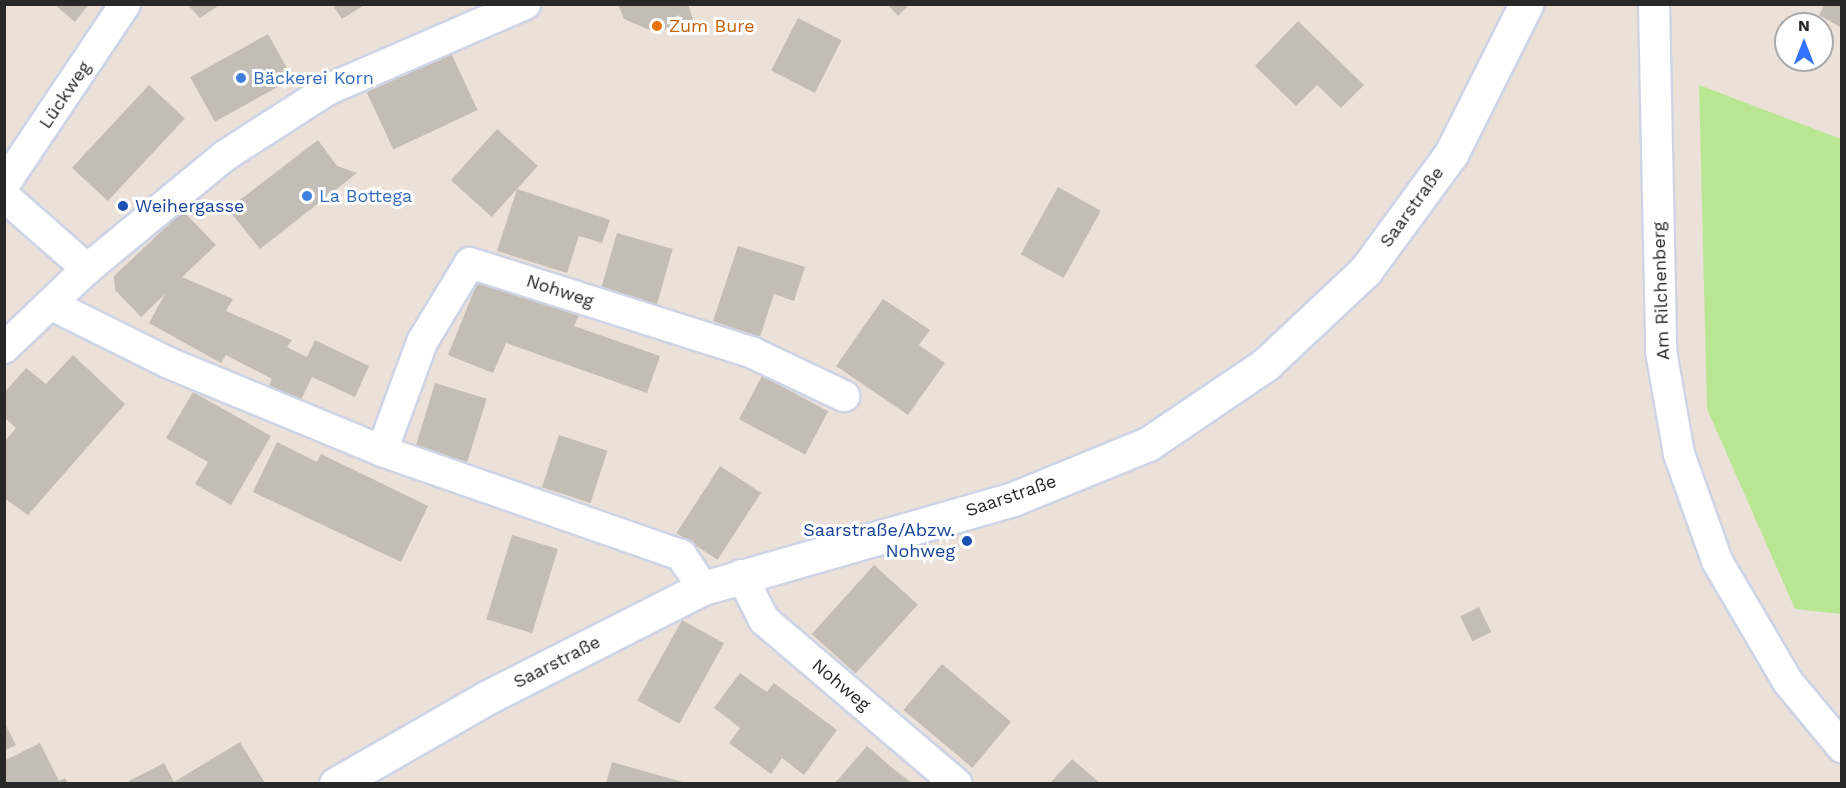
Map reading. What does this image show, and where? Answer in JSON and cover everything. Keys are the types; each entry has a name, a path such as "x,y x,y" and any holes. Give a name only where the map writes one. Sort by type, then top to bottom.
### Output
{"street":[{"name":"Lückweg","path":"4,185 125,4"},
{"path":"4,348 54,306 87,269 226,155 329,89 525,4"},
{"name":"Saarstraße","path":"336,783 486,698 703,588 741,575 1013,499 1148,444 1266,364 1366,270 1445,163 1526,4"},
{"name":"Am Rilchenberg","path":"1654,4 1660,351 1679,454 1717,561 1788,682 1842,747"},
{"path":"4,196 87,269"},
{"name":"Nohweg","path":"382,452 422,342 470,263 753,352 844,396"},
{"path":"54,306 169,363 382,452 681,555 703,588"},
{"name":"Nohweg","path":"741,575 764,621 957,783"}],"green space":[{"path":"1699,85 1841,139 1841,614 1795,609 1707,409"}],"building":[{"path":"54,4 89,4 75,22"},
{"path":"187,4 221,4 200,18"},
{"path":"332,4 366,4 342,19"},
{"name":"Zum Bure","path":"618,4 688,4 693,19 656,33 624,19"},
{"path":"887,4 910,4 898,16"},
{"path":"1825,4 1842,4 1842,28 1834,23 1834,12 1821,12"},
{"path":"798,18 842,40 815,93 771,71"},
{"path":"1298,21 1364,85 1341,108 1317,85 1296,106 1255,66"},
{"name":"Bäckerei Korn","path":"268,34 293,79 215,122 190,77"},
{"path":"451,53 478,110 393,149 367,92"},
{"path":"149,85 185,118 108,201 72,168"},
{"path":"497,129 538,166 492,217 451,180"},
{"path":"318,140 337,166 357,173 260,249 228,209"},
{"path":"1058,187 1101,211 1064,278 1021,254"},
{"path":"517,189 610,220 602,243 579,236 567,273 497,251"},
{"path":"183,211 216,245 182,277 233,299 226,311 292,340 287,347 307,357 315,340 369,366 355,397 312,377 300,402 268,387 272,379 226,355 221,363 149,323 165,294 141,317 115,290 114,276"},
{"path":"617,233 673,249 656,306 601,290"},
{"path":"738,246 805,267 794,301 774,294 760,337 713,321"},
{"path":"480,276 579,316 574,326 660,356 647,393 506,343 493,373 448,355"},
{"path":"883,299 930,330 919,345 945,363 908,415 836,366"},
{"path":"73,355 125,404 28,515 4,498 4,442 16,428 4,417 4,393 26,368 46,384"},
{"path":"762,376 828,411 805,454 739,419"},
{"path":"435,383 487,399 466,467 414,451"},
{"path":"193,392 271,436 231,505 195,484 208,462 166,438"},
{"path":"559,435 608,451 591,503 542,487"},
{"path":"277,442 317,462 321,454 428,506 401,562 253,492"},
{"path":"720,466 761,493 718,560 676,533"},
{"path":"512,535 558,549 532,633 486,619"},
{"path":"874,565 918,604 856,674 812,634"},
{"path":"1479,607 1491,632 1472,641 1460,616"},
{"path":"682,620 724,643 679,724 637,700"},
{"path":"942,664 1011,722 972,768 903,710"},
{"path":"740,673 767,692 774,683 837,730 804,775 782,758 771,774 729,743 740,728 714,708"},
{"path":"4,722 16,745 4,751"},
{"path":"240,742 265,783 131,783 129,781 164,763 174,782"},
{"path":"40,743 59,781 65,778 68,783 6,783 4,761"},
{"path":"867,746 896,771 912,783 835,783"},
{"path":"1072,759 1100,783 1050,783"},
{"path":"612,762 686,783 606,783"}],"place":[{"name":"Zum Bure","path":"657,26"},
{"name":"Bäckerei Korn","path":"241,78"},
{"name":"La Bottega","path":"307,196"},
{"name":"Weihergasse","path":"123,206"},
{"name":"Saarstraße/Abzw. Nohweg","path":"967,541"}]}
